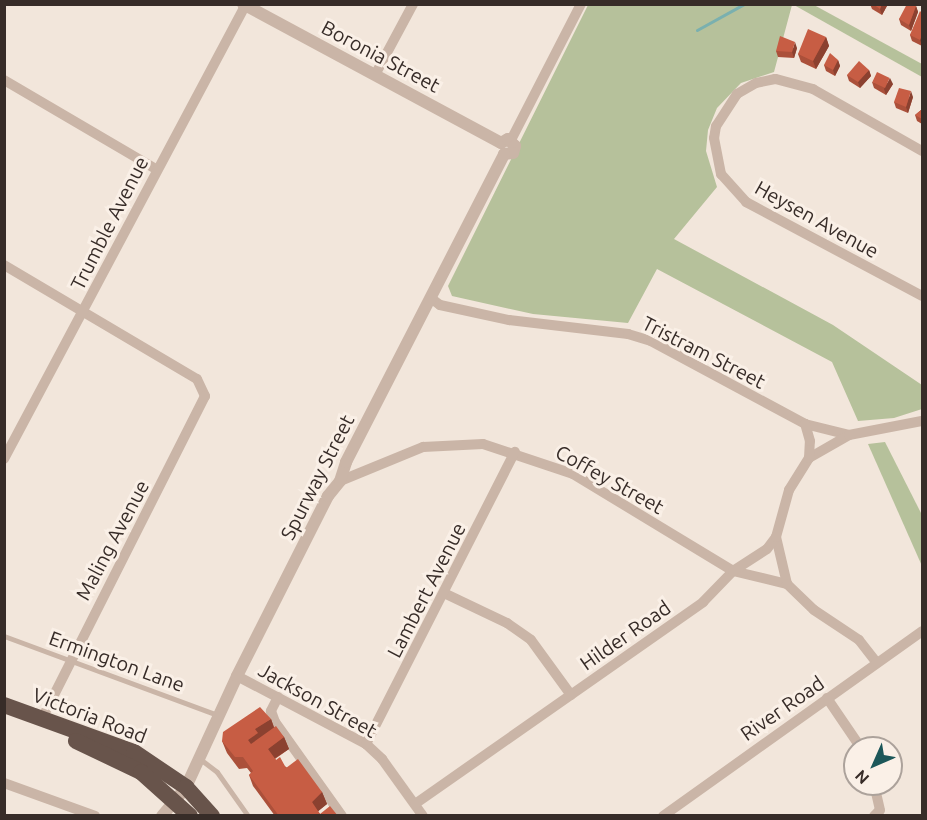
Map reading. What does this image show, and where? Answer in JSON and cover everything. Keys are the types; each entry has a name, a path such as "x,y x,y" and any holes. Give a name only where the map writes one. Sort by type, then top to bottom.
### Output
{"highway":[{"name":"Victoria Road","path":"4,705 134,752 181,793 212,816"},
{"name":"Victoria Road","path":"4,716 124,762 181,793 190,816"}],"street":[{"path":"375,75 413,4"},
{"path":"505,146 581,4"},
{"name":"Boronia Street","path":"244,5 505,146"},
{"name":"Trumble Avenue","path":"4,459 244,5"},
{"name":"Heysen Avenue","path":"922,151 813,89 775,79 756,83 737,94 716,126 715,155 730,189 746,202 922,296"},
{"path":"4,80 156,169"},
{"name":"Spurway Street","path":"162,816 181,793 200,759 237,676 328,496 340,482 346,462 432,299 505,146"},
{"path":"4,265 84,311"},
{"name":"Tristram Street","path":"432,299 440,305 508,320 636,336 805,424 849,435"},
{"name":"Maling Avenue","path":"42,718 70,659 204,402 204,390 197,379 84,311"},
{"path":"877,663 859,640 814,610 787,584 776,537 789,490 809,458 849,435 922,421"},
{"path":"805,424 810,441 809,458"},
{"name":"Coffey Street","path":"340,482 423,447 483,444 515,452 573,474 733,571 787,584"},
{"name":"Lambert Avenue","path":"366,744 446,594 515,452"},
{"name":"Hilder Road","path":"416,804 703,602 733,571 759,555 776,537"},
{"path":"446,594 507,623 531,640 571,695"},
{"name":"River Road","path":"663,816 922,631"},
{"name":"Jackson Street","path":"237,676 366,744 382,759 423,816"},
{"path":"278,697 271,711 275,722 342,816"},
{"path":"827,699 853,736"},
{"path":"4,783 95,816"},
{"path":"874,816 880,810 877,796"}],"lane":[{"name":"Ermington Lane","path":"4,636 219,716"},
{"path":"200,759 217,772 248,816"}],"green space":[{"path":"588,5 792,5 774,72 741,83 717,108 708,130 706,151 717,187 674,239 833,325 922,385 922,409 894,418 858,421 832,362 657,269 628,323 533,314 452,296 448,286"},
{"path":"794,5 814,5 922,64 922,77"},
{"path":"885,442 922,515 922,566 868,444"}],"building":[{"path":"907,4 916,6 909,25 899,19"},
{"path":"920,11 922,13 922,35 920,40 910,35"},
{"path":"808,29 826,37 813,61 798,54"},
{"path":"780,36 795,42 792,52 776,51"},
{"path":"830,53 838,60 833,70 824,65"},
{"path":"859,61 869,70 858,82 847,75"},
{"path":"877,72 890,78 885,88 872,82"},
{"path":"899,88 911,91 906,107 894,102"},
{"path":"922,107 922,119 915,115"},
{"path":"260,707 271,719 255,729 258,733 248,740 251,744 276,726 284,737 268,749 276,760 280,757 286,768 298,759 322,792 312,802 320,814 330,806 338,816 279,816 249,775 253,771 243,757 235,757 222,741 223,732"}],"waterway":[{"path":"697,30 744,4"}]}
